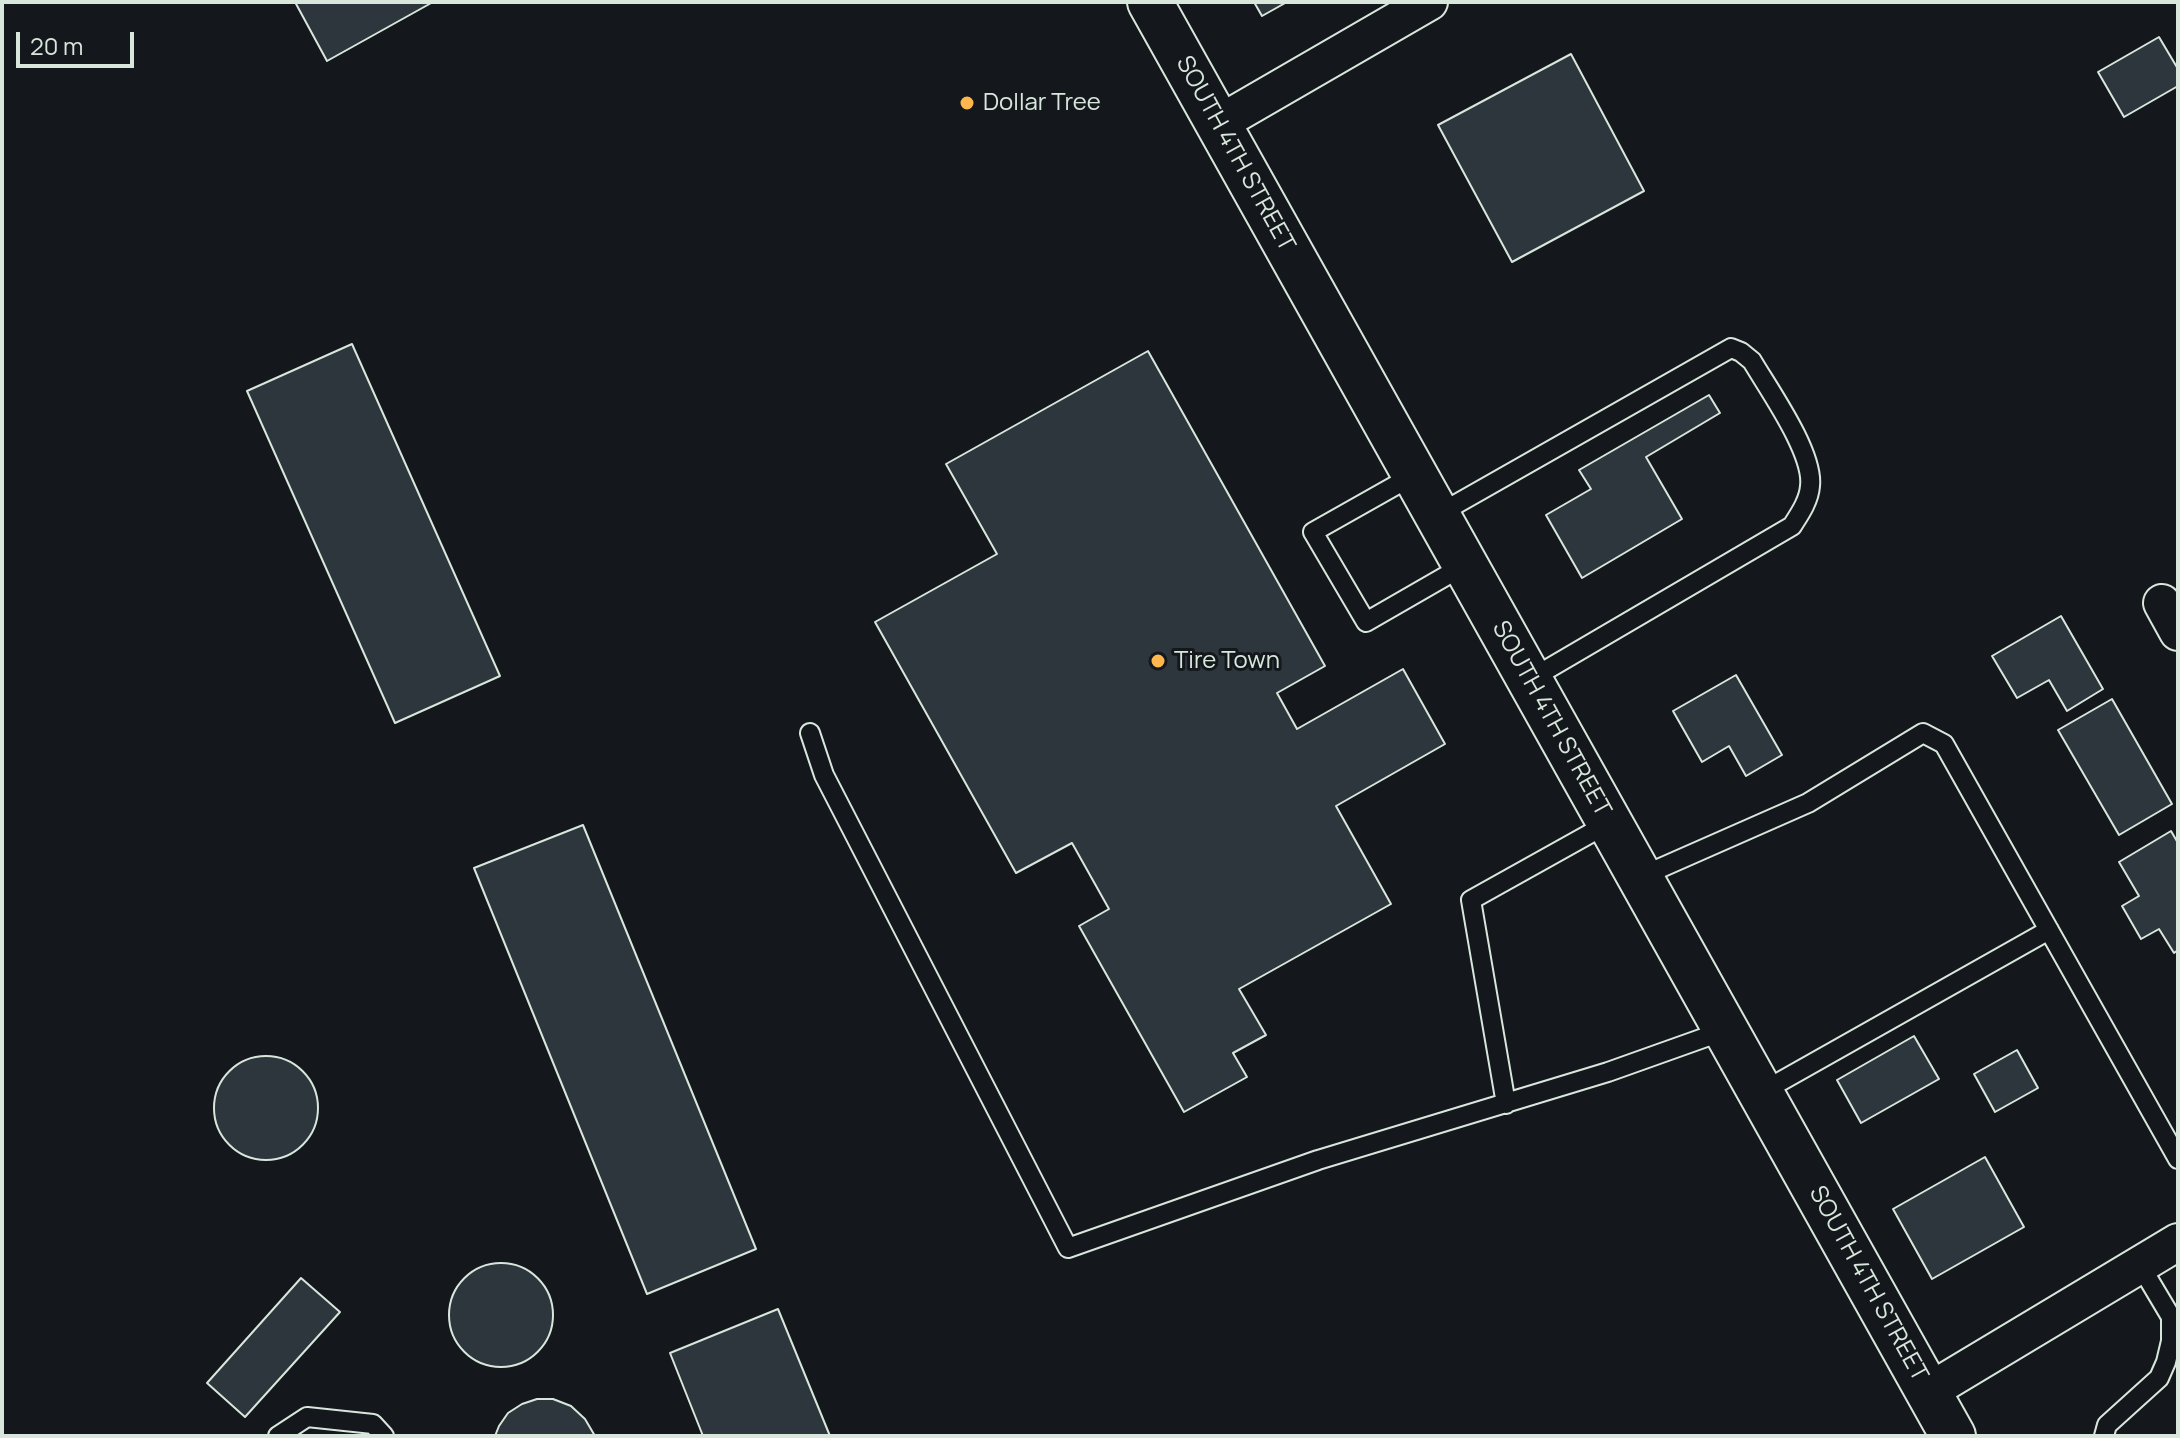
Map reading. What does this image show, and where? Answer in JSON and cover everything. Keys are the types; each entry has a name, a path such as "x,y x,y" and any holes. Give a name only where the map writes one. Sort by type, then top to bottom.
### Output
{"highway":[{"name":"SOUTH 4TH STREET","path":"1150,2 1953,1436"}],"street":[{"path":"1218,124 1429,2"},
{"path":"1928,1392 2178,1242"}],"lane":[{"path":"1437,515 1731,348 1752,361 1804,449 1810,485 1802,511 1792,526 1529,680"},
{"path":"1414,475 1313,532 1366,622 1465,565"},
{"path":"810,733 824,775 1068,1248 1318,1160 1608,1072 1726,1030"},
{"path":"1640,877 1808,803 1923,733 1944,744 2178,1159"},
{"path":"1506,1104 1471,900 1609,823"},
{"path":"1760,1093 2049,930"},
{"path":"2104,1436 2107,1425 2159,1378 2171,1341 2171,1317 2140,1265"},
{"path":"278,1436 307,1417 373,1424 384,1436"}],"building":[{"path":"295,2 433,2 327,61"},
{"path":"1254,2 1287,2 1262,16"},
{"path":"2159,37 2178,69 2178,86 2124,117 2098,72"},
{"path":"1571,54 1644,191 1512,262 1438,125"},
{"path":"352,344 500,676 395,723 247,391"},
{"path":"1148,351 1325,666 1277,693 1297,729 1403,669 1445,744 1336,806 1391,904 1239,989 1266,1035 1233,1053 1247,1077 1184,1112 1079,926 1109,909 1072,843 1016,873 875,622 997,554 946,464"},
{"path":"1709,395 1720,413 1646,457 1682,519 1582,578 1546,515 1591,489 1579,470"},
{"path":"2061,616 2103,689 2067,711 2049,680 2017,698 1992,656"},
{"path":"1736,675 1782,755 1746,776 1729,746 1702,762 1673,711"},
{"path":"2112,699 2172,804 2119,835 2058,730"},
{"path":"583,825 756,1249 647,1294 474,868"},
{"path":"2171,831 2178,843 2178,950 2174,953 2159,929 2141,939 2122,906 2139,896 2119,862"},
{"path":"1914,1036 1939,1079 1861,1123 1837,1080"},
{"path":"2017,1050 2038,1088 1995,1112 1974,1074"},
{"path":"266,1056 286,1060 303,1071 314,1088 318,1108 314,1128 303,1145 286,1156 266,1160 246,1156 229,1145 218,1128 214,1108 218,1088 229,1071 246,1060"},
{"path":"1985,1157 2024,1227 1932,1279 1893,1209"},
{"path":"501,1263 521,1267 538,1278 549,1295 553,1315 549,1335 538,1352 521,1363 501,1367 481,1363 464,1352 453,1335 449,1315 453,1295 464,1278 481,1267"},
{"path":"301,1278 340,1312 245,1417 207,1383"},
{"path":"778,1309 830,1436 703,1436 670,1353"},
{"path":"537,1399 553,1399 571,1406 585,1419 595,1436 495,1436 508,1413"}],"place":[{"name":"Dollar Tree","path":"967,103"},
{"name":"Tire Town","path":"1158,661"}]}
